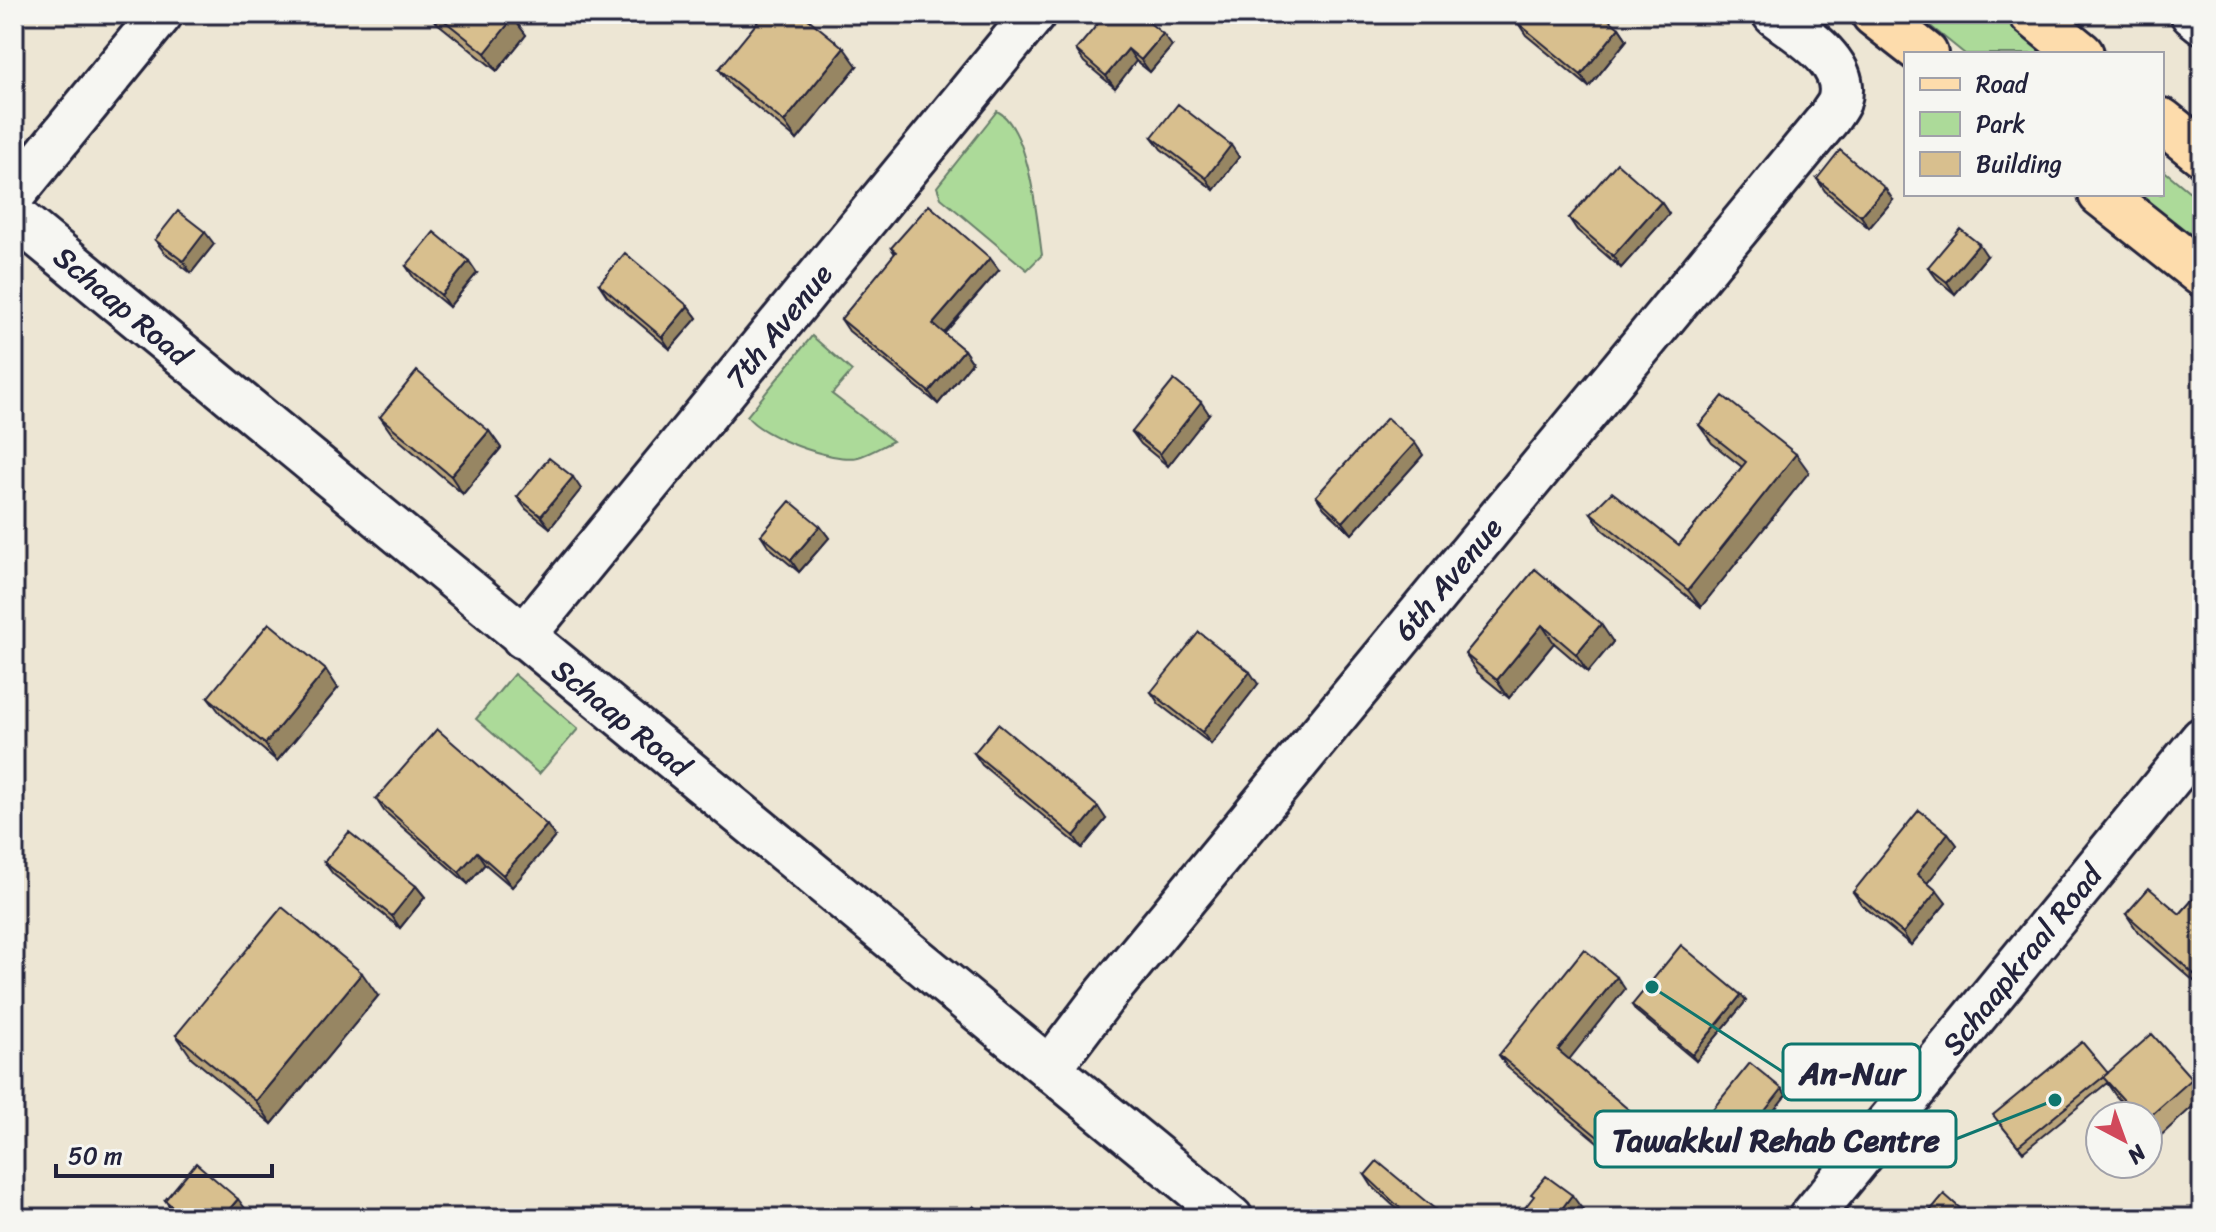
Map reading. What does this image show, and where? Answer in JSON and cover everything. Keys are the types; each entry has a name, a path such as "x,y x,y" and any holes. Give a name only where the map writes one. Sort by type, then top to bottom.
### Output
{"main road":[{"path":"1874,14 1922,52"},
{"path":"2032,14 2079,52"},
{"path":"2164,123 2202,153"},
{"path":"2104,196 2202,274"}],"street":[{"path":"14,194 161,14"},
{"name":"7th Avenue","path":"523,637 1034,14"},
{"name":"6th Avenue","path":"1049,1069 1112,987 1829,118 1839,102 1841,87 1838,70 1774,14"},
{"path":"2192,14 2202,22"},
{"name":"Schaap Road","path":"14,216 1231,1218"},
{"name":"Schaapkraal Road","path":"1810,1218 2202,739"}],"green space":[{"path":"1910,14 2004,14 2047,52 1963,52 1928,24"},
{"path":"997,111 1017,136 1030,176 1042,255 1027,270 941,198 937,187"},
{"path":"2164,171 2202,202 2202,247 2139,196 2164,196"},
{"path":"812,336 852,371 832,394 893,441 858,457 832,456 766,432 747,416"},
{"path":"514,674 578,729 539,774 476,719"}],"building":[{"path":"436,14 509,14 513,18 485,53"},
{"path":"764,14 802,14 844,48 784,122 719,69"},
{"path":"1106,14 1139,14 1163,34 1141,60 1128,49 1106,76 1076,50"},
{"path":"1526,14 1602,14 1619,28 1581,75 1518,23"},
{"path":"1178,104 1231,145 1206,178 1152,137"},
{"path":"1840,150 1885,188 1861,216 1817,179"},
{"path":"1617,163 1661,202 1613,256 1569,218"},
{"path":"929,205 990,258 933,324 964,350 929,392 841,319 896,252 891,248"},
{"path":"178,211 205,232 183,261 155,240"},
{"path":"1960,229 1979,244 1947,282 1928,267"},
{"path":"434,232 469,261 441,295 406,266"},
{"path":"625,253 688,306 662,337 599,284"},
{"path":"417,371 489,431 451,476 380,417"},
{"path":"1174,380 1201,402 1160,454 1132,432"},
{"path":"1723,396 1796,454 1688,590 1591,513 1612,492 1679,545 1746,462 1699,425"},
{"path":"1387,418 1415,443 1343,522 1316,496"},
{"path":"549,458 573,477 541,516 517,497"},
{"path":"790,501 820,526 791,560 761,535"},
{"path":"1535,569 1601,624 1576,654 1542,625 1497,680 1465,654"},
{"path":"269,623 326,670 265,744 208,697"},
{"path":"1199,632 1250,672 1202,732 1151,692"},
{"path":"998,724 1098,807 1074,836 974,753"},
{"path":"437,729 547,825 503,875 477,852 459,872 376,799"},
{"path":"1919,810 1948,833 1917,874 1937,891 1903,933 1853,892"},
{"path":"349,832 416,886 392,916 324,862"},
{"path":"2149,888 2180,914 2202,889 2202,967 2195,975 2126,914"},
{"path":"282,907 362,973 256,1101 176,1035"},
{"path":"1681,945 1741,995 1692,1055 1632,1005"},
{"path":"1584,949 1617,977 1558,1050 1629,1110 1604,1142 1499,1055"},
{"path":"2152,1034 2192,1079 2164,1104 2164,1100 2124,1100 2103,1077"},
{"path":"2082,1042 2108,1073 2018,1146 1993,1115"},
{"path":"1750,1063 1782,1089 1728,1158 1695,1131"},
{"path":"1377,1161 1441,1214 1437,1218 1392,1218 1400,1208 1365,1175"},
{"path":"196,1163 238,1199 222,1218 185,1218 165,1200"},
{"path":"1546,1176 1572,1195 1555,1218 1517,1218 1534,1196 1531,1194"},
{"path":"1944,1194 1971,1218 1924,1218"},
{"path":"974,1206 988,1218 962,1218"}],"place":[{"name":"An-Nur","path":"1652,987"},
{"name":"Tawakkul Rehab Centre","path":"2055,1100"}]}
